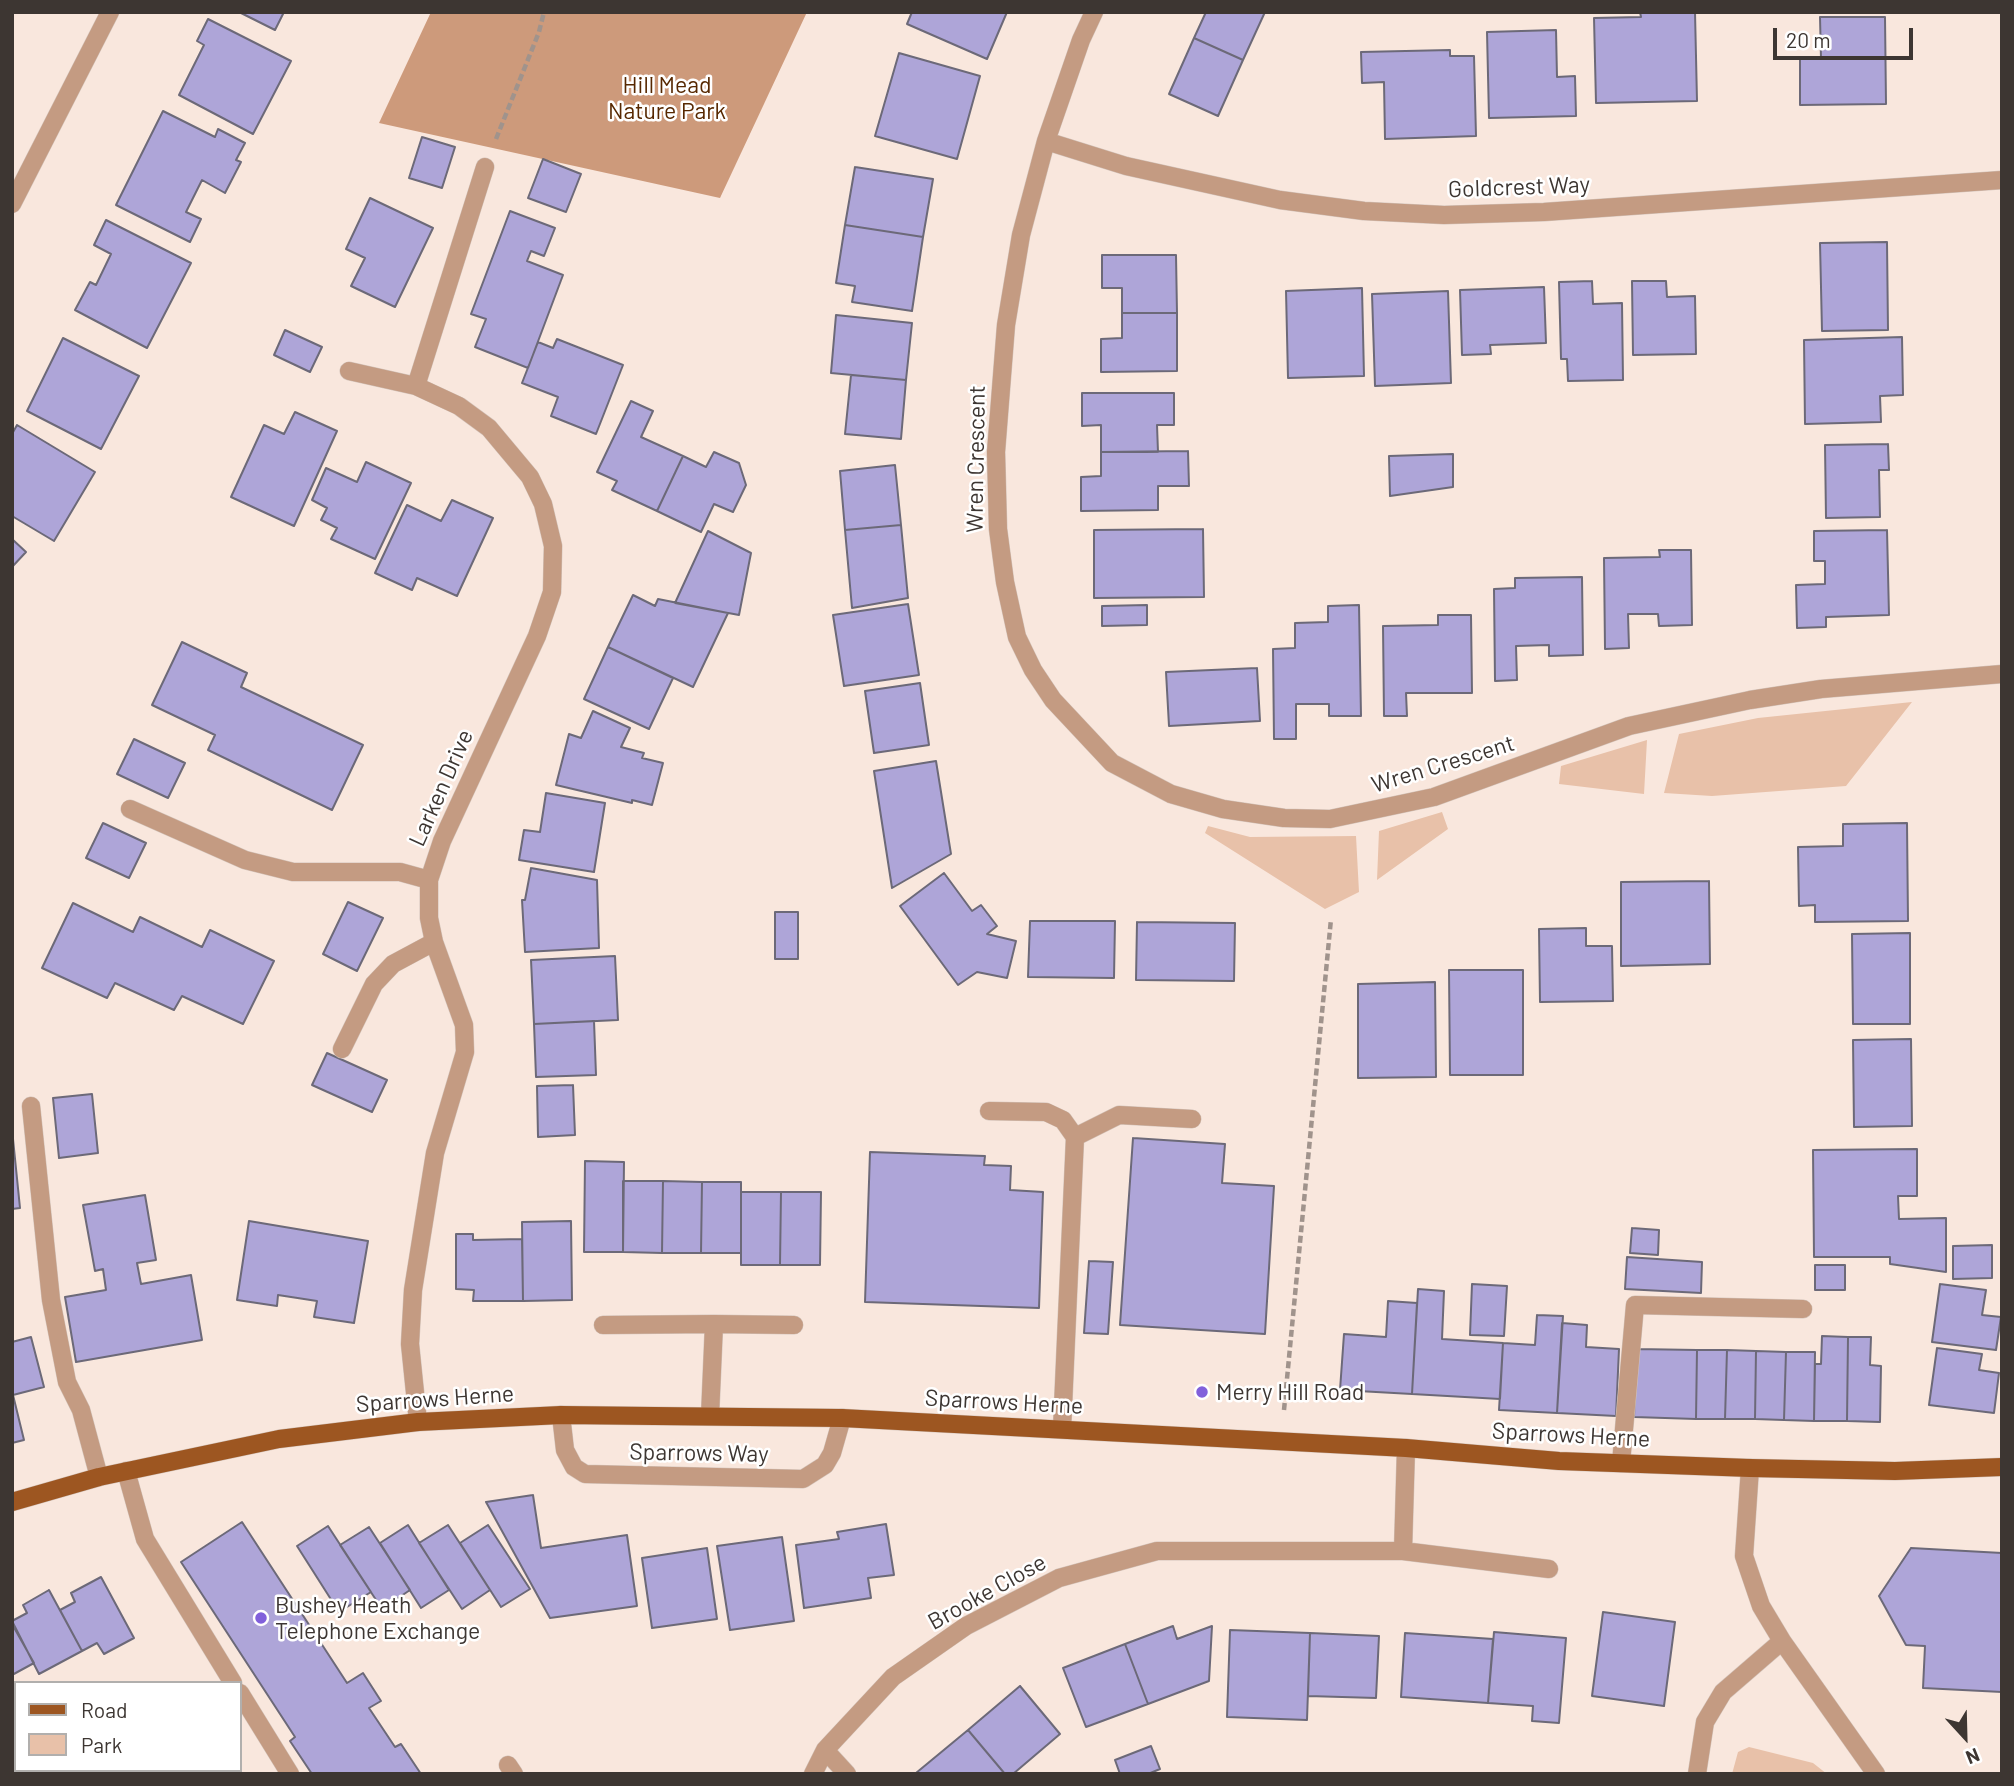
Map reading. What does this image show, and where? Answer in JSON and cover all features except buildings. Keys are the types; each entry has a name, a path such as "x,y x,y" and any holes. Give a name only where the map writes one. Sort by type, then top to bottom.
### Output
{"main road":[{"name":"Sparrows Herne","path":"12,1502 99,1477 279,1439 418,1422 561,1415 842,1418 1749,1468 1895,1471 2002,1467"}],"street":[{"path":"12,204 110,12"},
{"name":"Wren Crescent","path":"1094,12 1081,40 1046,141 1021,235 1006,325 996,452 998,529 1005,582 1022,648 1054,701 1111,763 1171,794 1223,809 1283,818 1330,818 1434,797 1629,726 1821,690 2002,674"},
{"name":"Goldcrest Way","path":"1046,141 1126,166 1280,200 1364,211 1444,215 1544,212 2002,180"},
{"path":"416,386 485,167"},
{"name":"Larken Drive","path":"349,371 416,386 459,405 489,428 512,454 543,504 552,546 552,592 537,636 442,841 429,880 429,918 434,942 464,1025 465,1052 435,1153 413,1290 410,1344 418,1422"},
{"path":"130,809 245,860 293,872 400,872 429,880"},
{"path":"342,1049 374,984 393,964 434,942"},
{"path":"31,1106 51,1300 67,1382 81,1410 99,1477"},
{"path":"989,1111 1046,1112 1063,1120 1075,1137 1062,1429"},
{"path":"1075,1137 1119,1115 1192,1119"},
{"path":"1621,1463 1635,1305 1803,1309"},
{"path":"710,1416 715,1324"},
{"path":"603,1325 794,1325"},
{"name":"Sparrows Way","path":"561,1415 565,1450 575,1466 585,1474 803,1479 825,1465 832,1453 842,1418"},
{"path":"1403,1551 1406,1448"},
{"path":"1749,1468 1744,1556 1761,1606 1782,1641 1877,1774"},
{"path":"126,1471 145,1539 232,1681"},
{"name":"Brooke Close","path":"813,1774 825,1751 893,1677 967,1626 1059,1578 1157,1551 1403,1551 1549,1569"},
{"path":"1697,1774 1705,1722 1723,1692 1782,1641"},
{"path":"242,1696 290,1774"},
{"path":"825,1751 847,1774"}],"path":[{"path":"485,167 540,32 544,12"},
{"path":"1281,1441 1331,919"}],"green space":[{"name":"Hill Mead Nature Park","path":"431,12 807,12 720,198 379,123"},
{"path":"1912,702 1846,786 1712,796 1664,793 1679,734 1758,718"},
{"path":"1647,740 1644,794 1559,784 1561,766"},
{"path":"1442,812 1448,829 1377,880 1379,831"},
{"path":"1208,826 1250,837 1356,836 1359,892 1325,909 1205,833"},
{"path":"1749,1747 1813,1763 1827,1774 1732,1774 1738,1752"}],"place":[{"name":"Merry Hill Road","path":"1202,1392"},
{"name":"Bushey Heath Telephone Exchange","path":"261,1618"}]}
